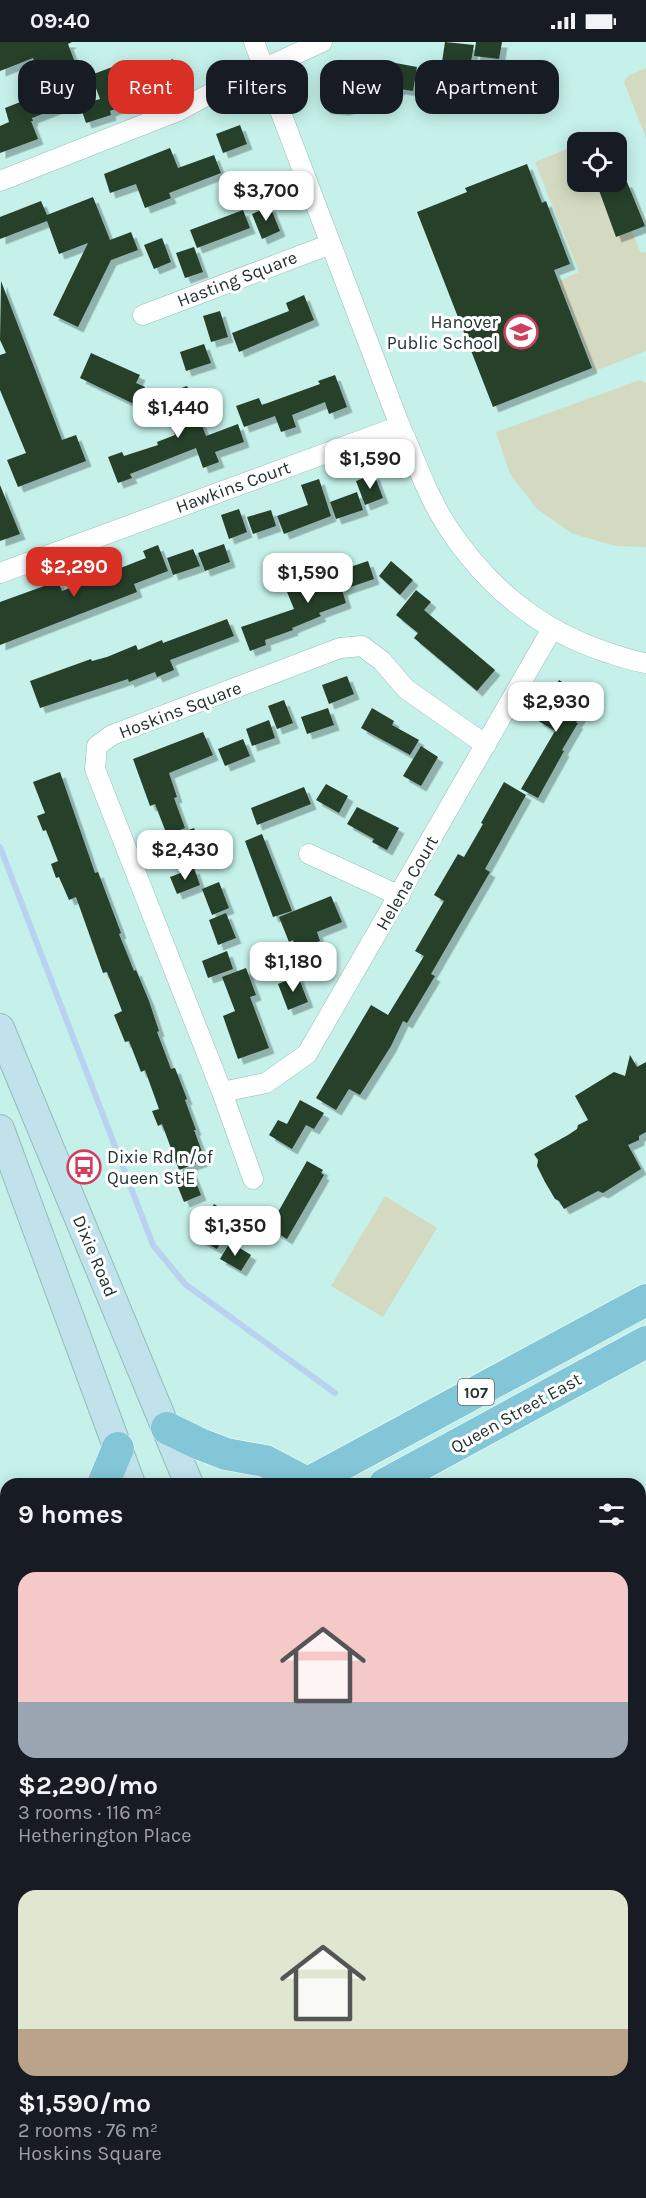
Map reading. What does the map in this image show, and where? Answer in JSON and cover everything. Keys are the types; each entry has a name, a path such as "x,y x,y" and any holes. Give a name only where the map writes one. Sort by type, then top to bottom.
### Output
{"main road":[{"name":"Dixie Road","path":"0,1028 9,1076 167,1428 187,1478"},
{"path":"0,1128 129,1478"},
{"name":"Queen Street East","path":"315,1478 646,1300"},
{"name":"Queen Street East","path":"397,1478 646,1342"},
{"path":"167,1428 226,1454 266,1461 297,1478"},
{"path":"106,1478 118,1448"}],"street":[{"path":"254,42 261,60"},
{"path":"283,60 322,42"},
{"path":"0,181 178,111 206,96"},
{"path":"281,114 400,426 423,481 446,525 475,565 510,600 552,629 587,645 635,662 646,663"},
{"name":"Hasting Square","path":"144,315 331,244"},
{"name":"Hawkins Court","path":"0,573 400,426"},
{"name":"Helena Court","path":"222,1092 266,1083 307,1054 552,629"},
{"name":"Hoskins Square","path":"253,1179 222,1092 94,769 97,746 112,735 340,648 362,646 382,662 406,689 486,745"},
{"path":"309,854 400,896"}],"green space":[{"path":"646,68 646,138 624,82 628,76"},
{"path":"567,149 567,192 615,192 641,253 646,252 646,351 595,371 559,281 579,272 535,162"},
{"path":"640,380 646,383 646,547 616,546 573,534 537,509 510,474 496,432"},
{"path":"385,1196 437,1228 383,1317 331,1286"}],"building":[{"path":"0,42 72,42 68,44 74,60 34,60 33,58 18,60 18,64 0,71"},
{"path":"445,42 474,45 471,60 442,60"},
{"path":"476,42 502,42 499,59 474,56"},
{"path":"403,64 415,67 413,91 403,89"},
{"path":"108,69 108,114 111,115 86,123 83,114 96,114 96,100 100,99 96,88 96,73"},
{"path":"18,103 18,114 42,114 32,118 33,121 31,121 38,139 0,153 0,126 9,122 5,108"},
{"path":"240,125 247,144 223,153 216,134"},
{"path":"170,148 178,168 214,155 221,173 169,193 171,198 145,208 136,184 110,193 104,174"},
{"path":"527,164 542,203 546,201 570,264 554,270 592,368 493,407 417,212 467,192 465,188"},
{"path":"627,182 645,226 616,237 600,192 627,192"},
{"path":"93,197 110,240 131,232 138,250 111,260 78,327 53,315 88,243 59,254 47,221 0,239 0,217 41,201 47,215"},
{"path":"270,206 280,231 262,239 252,214"},
{"path":"243,210 250,228 197,248 190,230"},
{"path":"162,238 171,262 154,269 144,245"},
{"path":"194,247 203,272 185,278 176,253"},
{"path":"1,281 62,440 76,435 86,461 18,487 7,460 26,453 0,390 0,355 6,353 0,340"},
{"path":"304,295 314,320 239,352 232,333 289,311 286,303"},
{"path":"220,311 228,337 211,342 203,316"},
{"path":"204,344 211,363 186,371 180,352"},
{"path":"91,353 140,375 136,383 145,387 136,405 80,378"},
{"path":"335,375 347,407 329,414 325,402 292,415 296,427 281,432 275,416 244,427 236,406 259,398 262,405 320,384 318,381"},
{"path":"187,386 206,436 238,424 244,442 215,452 219,462 203,468 196,448 130,474 132,478 118,483 108,457 122,452 124,456 158,445 157,442 175,435 160,396"},
{"path":"374,474 383,498 365,505 356,481"},
{"path":"319,479 331,516 284,534 277,516 308,505 301,485"},
{"path":"0,485 20,534 0,541"},
{"path":"357,492 363,510 336,519 330,502"},
{"path":"239,509 247,532 229,539 221,515"},
{"path":"271,510 276,526 253,534 247,517"},
{"path":"224,544 230,562 205,571 198,553"},
{"path":"158,545 168,571 134,584 137,592 0,645 0,602 58,581 62,591 146,558 143,551"},
{"path":"193,549 200,566 173,575 167,558"},
{"path":"368,561 374,579 342,590 346,603 319,613 321,616 292,628 293,630 265,640 266,645 250,651 241,627 294,609 287,592 315,582 313,578"},
{"path":"391,561 413,580 400,595 379,576"},
{"path":"416,590 431,602 424,610 495,670 477,691 414,638 418,633 396,615"},
{"path":"227,619 234,636 170,660 174,670 157,677 155,672 129,682 128,679 40,708 30,681 91,659 92,661 107,657 136,645 138,650 162,640 163,643"},
{"path":"347,676 354,694 329,704 322,685"},
{"path":"559,680 590,700 538,798 521,789 555,731 537,720"},
{"path":"284,700 293,723 277,729 268,706"},
{"path":"328,708 334,725 307,734 301,717"},
{"path":"372,708 394,721 392,725 419,740 410,755 361,728"},
{"path":"269,720 275,738 252,746 246,729"},
{"path":"203,732 213,755 169,773 177,797 174,798 185,828 167,835 155,804 150,806 133,759"},
{"path":"243,739 250,756 225,766 218,749"},
{"path":"421,746 438,757 421,786 403,776"},
{"path":"60,772 95,873 98,872 121,933 119,934 149,1001 159,1031 157,1032 171,1069 175,1068 187,1099 185,1100 205,1160 179,1170 162,1124 158,1126 152,1111 159,1109 145,1070 141,1072 129,1041 125,1042 114,1015 122,1011 107,972 103,973 76,897 69,900 51,864 58,861 46,830 43,831 37,816 45,813 33,782"},
{"path":"504,782 526,795 485,869 490,872 431,974 435,976 407,1023 403,1021 391,1046 360,1095 349,1089 336,1110 316,1098 371,1005 388,1015 424,956 415,951 444,901 434,895 458,854 464,857"},
{"path":"326,784 348,796 339,813 316,800"},
{"path":"304,787 311,804 257,825 251,808"},
{"path":"357,807 399,828 387,850 372,842 374,839 347,824"},
{"path":"194,828 204,852 188,859 178,834"},
{"path":"262,834 292,911 273,917 245,841"},
{"path":"194,868 200,885 177,894 170,877"},
{"path":"219,882 229,908 212,915 202,889"},
{"path":"331,896 342,922 317,932 320,941 315,943 318,952 300,959 293,940 289,942 279,917"},
{"path":"226,913 236,938 218,945 209,920"},
{"path":"227,951 233,969 208,978 202,961"},
{"path":"246,968 256,995 250,997 269,1048 238,1059 223,1016 235,1011 222,977"},
{"path":"298,976 308,1002 288,1010 278,984"},
{"path":"630,1055 637,1067 646,1062 646,1132 639,1136 639,1140 628,1145 641,1169 603,1193 598,1191 564,1209 545,1182 534,1154 568,1135 577,1129 578,1125 588,1120 575,1096 614,1072 625,1076"},
{"path":"300,1100 324,1113 314,1129 306,1125 292,1149 269,1135 278,1120 287,1124"},
{"path":"307,1161 323,1170 321,1173 324,1175 287,1239 269,1228"},
{"path":"191,1170 201,1195 184,1202 174,1177"},
{"path":"214,1204 235,1217 217,1249 195,1237"},
{"path":"230,1242 251,1255 241,1271 220,1259"}],"waterway":[{"path":"0,847 153,1245 185,1284 335,1393"}],"place":[{"name":"Hanover Public School","path":"521,332"},
{"name":"Dixie Rd n/of Queen St E","path":"84,1167"}]}
